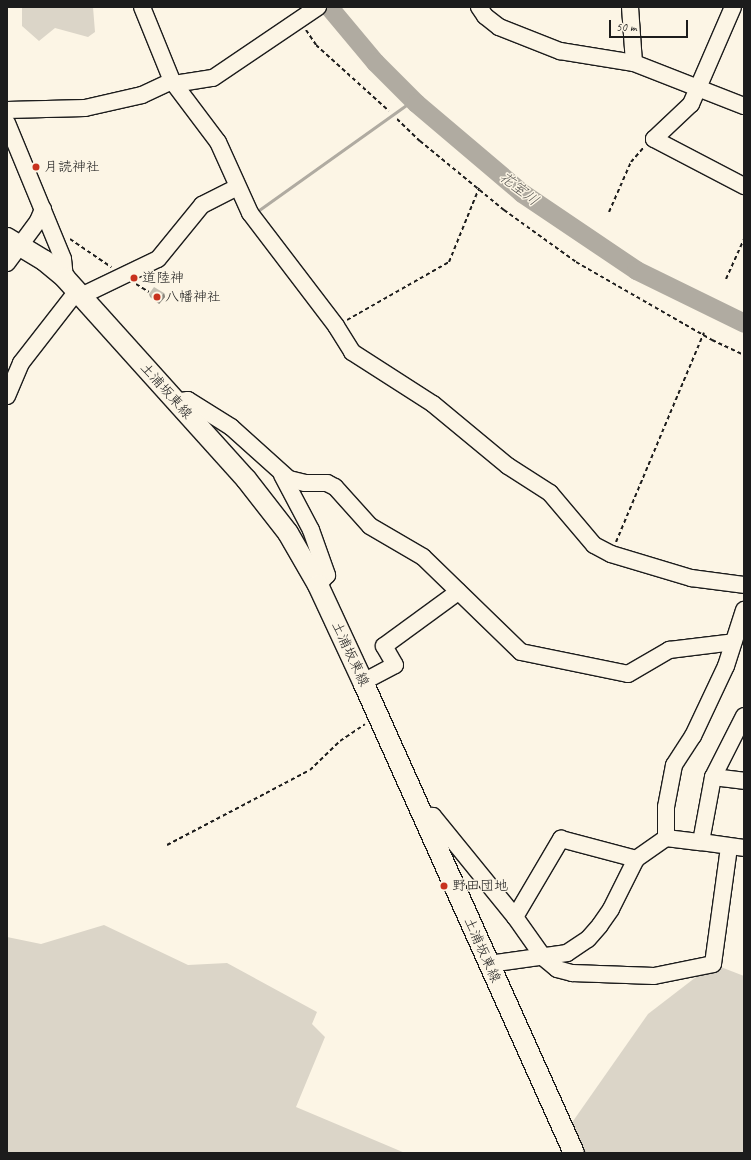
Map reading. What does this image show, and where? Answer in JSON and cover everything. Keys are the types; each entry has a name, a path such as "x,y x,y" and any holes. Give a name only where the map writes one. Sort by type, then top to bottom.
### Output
{"main road":[{"name":"土浦坂東線","path":"13,241 74,288 273,510 318,585 378,715 421,815 574,1153"}],"street":[{"path":"142,7 173,82 218,142 250,213 336,326 352,352 433,404 508,466 550,493 594,545 611,554 691,578 744,585"},
{"path":"7,110 85,108 142,95 173,82 213,78 318,7"},
{"path":"479,7 485,16 500,27 560,51 634,62 744,106"},
{"path":"630,7 634,62"},
{"path":"733,7 691,104 654,139 744,186"},
{"path":"7,123 51,226 74,288"},
{"path":"7,396 21,363 74,288 125,276 158,259 202,205 237,186"},
{"path":"7,263 13,241 38,221 43,209"},
{"path":"175,402 188,400 231,427 282,475 297,482 331,485 370,526 413,550 521,652 628,674 669,650 734,642"},
{"path":"282,475 311,530 327,575 318,585"},
{"path":"363,682 395,665 384,646 458,592"},
{"path":"666,838 666,807 674,765 696,729 726,666 744,610"},
{"path":"701,842 713,777 744,717"},
{"path":"713,777 744,781"},
{"path":"421,815 433,816 515,917 544,958 557,969 572,973 654,976 713,964 737,847 666,838 636,859 611,909 588,939 567,953 544,958 489,964"},
{"path":"515,917 561,839 636,859"}],"path":[{"path":"299,20 316,45 389,111"},
{"path":"397,119 478,188 576,262 704,333 712,340 744,355"},
{"path":"609,212 631,162 654,139"},
{"path":"336,326 449,262 478,188"},
{"path":"51,226 125,276"},
{"path":"726,279 744,238"},
{"path":"611,554 704,333"},
{"path":"167,845 310,770 340,741 378,715"}],"shaded area":[{"path":"22,7 93,7 95,32 88,37 55,28 39,41 22,26"},
{"path":"104,925 188,965 227,963 317,1012 312,1024 325,1037 296,1107 405,1153 7,1153 7,937 41,944"},
{"path":"713,964 744,976 744,1153 583,1153 571,1124 648,1014"}],"building":[{"path":"154,287 164,293 158,301 149,294"}],"waterway":[{"name":"花室川","path":"329,7 375,62 416,103 522,193 636,270 744,323"},
{"path":"259,210 413,100"}],"place":[{"name":"月読神社","path":"36,167"},
{"name":"道陸神","path":"134,278"},
{"name":"八幡神社","path":"157,297"},
{"name":"野田団地","path":"444,886"}]}
